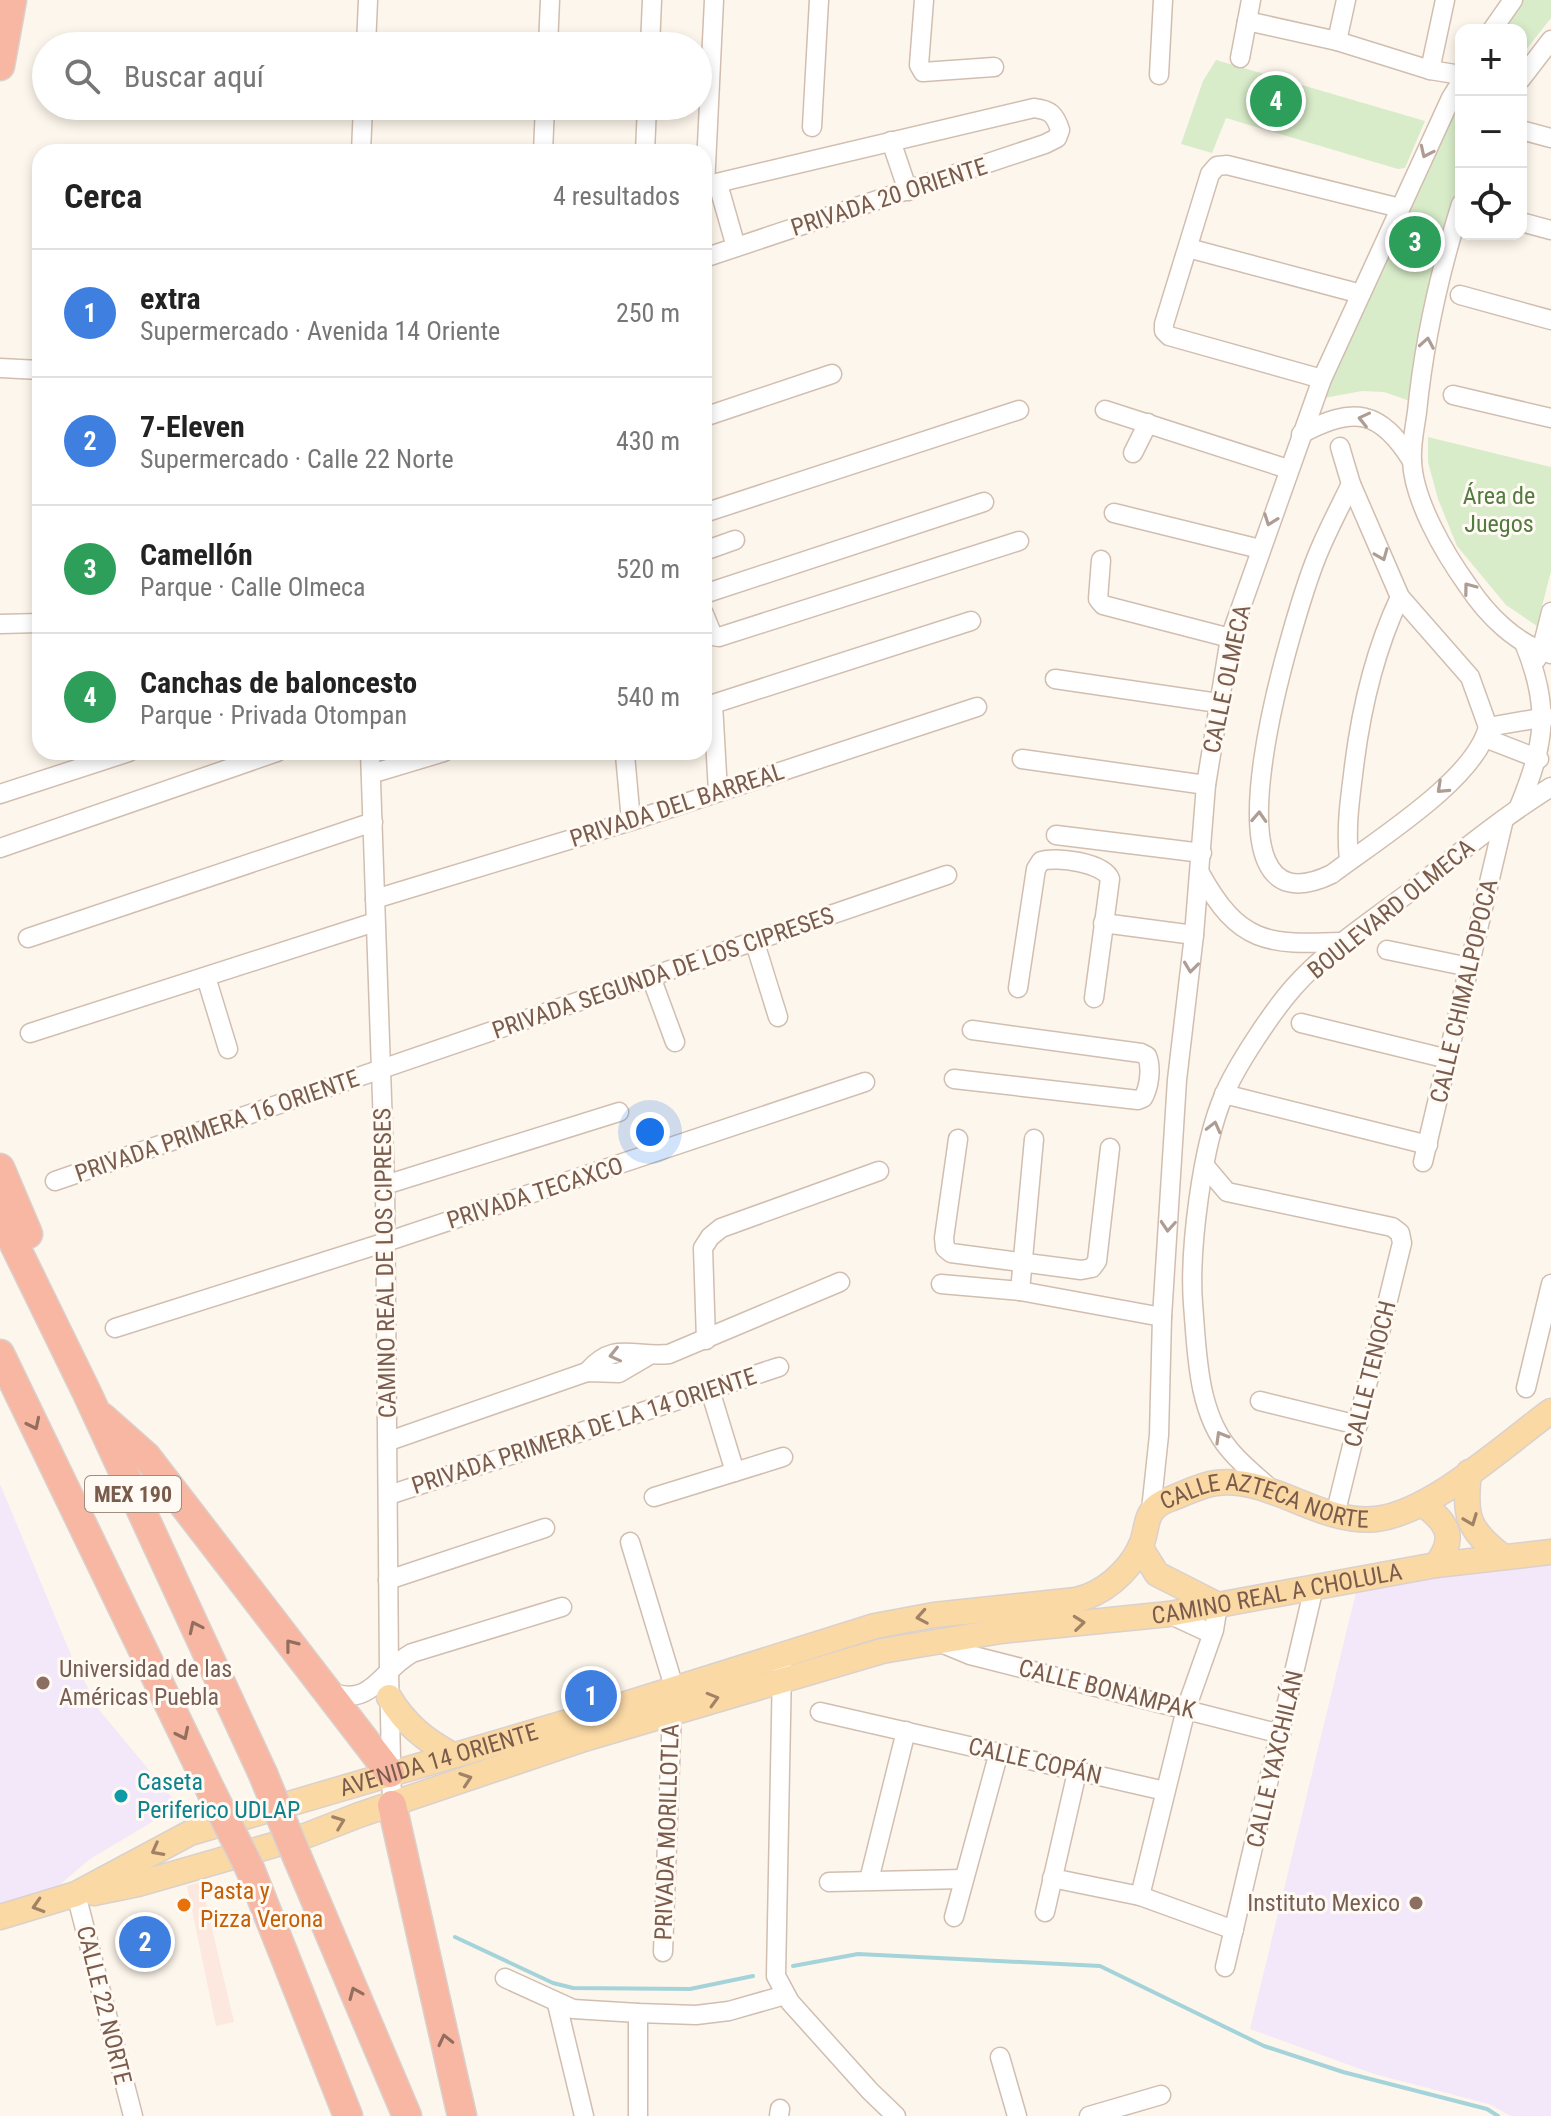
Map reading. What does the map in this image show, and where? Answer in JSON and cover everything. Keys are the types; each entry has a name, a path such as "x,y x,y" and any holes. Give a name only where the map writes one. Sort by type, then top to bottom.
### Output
{"highway":[{"path":"0,66 12,0"},
{"path":"0,1168 55,1300 91,1402 146,1456 390,1773"},
{"name":"MEX 190","path":"0,1215 91,1402 263,1774 407,2116"},
{"name":"MEX 190","path":"0,1354 250,1869 348,2116"},
{"path":"392,1805 462,2116"}],"main road":[{"name":"CALLE AZTECA NORTE","path":"1000,1620 1102,1592 1140,1547 1151,1510 1163,1501 1217,1483 1239,1484 1275,1493 1335,1515 1351,1519 1377,1519 1422,1504 1551,1411"},
{"path":"1469,1472 1466,1508 1471,1524 1480,1539 1502,1556"},
{"path":"1422,1504 1439,1515 1447,1531 1447,1550 1436,1565"},
{"path":"1140,1547 1157,1574 1218,1605"},
{"name":"CAMINO REAL A CHOLULA","path":"1000,1620 1169,1614 1436,1565 1551,1552"},
{"name":"AVENIDA 14 ORIENTE","path":"76,1894 138,1884 253,1852 392,1805 581,1729 673,1699 783,1654 875,1626 934,1615 1000,1620"},
{"name":"AVENIDA 14 ORIENTE","path":"673,1699 782,1679 882,1651 935,1641 1000,1620"},
{"path":"389,1697 416,1731 453,1755"},
{"name":"AVENIDA 14 ORIENTE","path":"0,1917 76,1894 190,1833 453,1755 581,1729"}],"street":[{"path":"367,32 368,0"},
{"path":"549,32 550,0"},
{"path":"651,32 652,0"},
{"path":"712,74 714,0"},
{"path":"812,127 819,0"},
{"path":"924,0 919,65 923,72 994,67"},
{"path":"1159,75 1163,0"},
{"path":"1240,58 1251,0"},
{"path":"1337,41 1346,0"},
{"path":"1430,70 1445,0"},
{"path":"1496,24 1513,0"},
{"path":"1247,21 1337,41 1430,70 1455,74"},
{"path":"1527,71 1551,40"},
{"name":"CALLE OLMECA","path":"1151,1510 1159,1435 1162,1317 1177,1080 1194,935 1206,785 1230,638 1322,379 1455,92"},
{"name":"PRIVADA 20 ORIENTE","path":"712,255 1045,144 1057,138 1060,130 1054,115 1034,108 891,141"},
{"path":"361,144 362,120"},
{"path":"543,144 544,120"},
{"path":"645,144 646,120"},
{"path":"710,144 711,120"},
{"path":"1527,132 1551,138"},
{"path":"712,184 891,141 908,191"},
{"path":"1322,379 1169,336 1164,331 1210,174 1217,166 1227,165 1400,208"},
{"path":"712,192 736,247"},
{"path":"1527,224 1551,230"},
{"path":"1455,226 1428,336 1412,461 1421,498 1448,558 1473,594 1495,619 1542,656 1551,612"},
{"path":"1188,248 1361,294"},
{"path":"1460,295 1551,320"},
{"path":"0,368 32,370"},
{"path":"712,414 832,374"},
{"path":"1453,395 1551,418"},
{"path":"712,510 1019,410"},
{"path":"1105,410 1288,469"},
{"path":"1301,434 1340,417 1365,417 1389,430 1412,461"},
{"path":"1133,453 1148,423"},
{"path":"1340,447 1351,484 1400,597 1470,677 1486,732 1539,759"},
{"path":"1351,484 1317,556 1279,678 1264,755 1257,826 1263,855 1274,874 1289,883 1315,882 1332,874 1435,796 1463,769 1486,732 1546,717"},
{"path":"712,591 984,502"},
{"path":"1114,513 1260,549"},
{"path":"712,548 735,540"},
{"path":"712,634 719,637 1019,541"},
{"path":"1101,560 1098,599 1103,605 1230,638"},
{"path":"1349,861 1346,831 1358,733 1380,643 1400,597"},
{"path":"718,792 713,704 971,621"},
{"path":"0,624 32,623"},
{"name":"CALLE CHIMALPOPOCA","path":"1224,1094 1425,1154 1469,967 1512,813 1539,759 1544,741 1546,717 1542,656"},
{"path":"1055,679 1218,703"},
{"name":"PRIVADA DEL BARREAL","path":"375,899 631,821 977,707"},
{"path":"1022,759 1206,785"},
{"path":"0,794 104,760"},
{"path":"0,848 254,760"},
{"name":"CAMINO REAL DE LOS CIPRESES","path":"370,760 385,1185 392,1805"},
{"path":"371,774 417,760"},
{"path":"625,760 631,821"},
{"name":"BOULEVARD OLMECA","path":"1275,1493 1228,1448 1211,1418 1198,1366 1191,1281 1197,1214 1215,1121 1224,1094 1249,1051 1293,988 1342,942 1551,787"},
{"path":"28,938 373,822"},
{"path":"1056,835 1202,853"},
{"path":"1018,988 1036,869 1041,861 1050,858 1100,867 1110,879 1094,998"},
{"path":"1200,873 1229,917 1259,937 1281,942 1342,942"},
{"name":"PRIVADA SEGUNDA DE LOS CIPRESES","path":"380,1070 947,875"},
{"path":"30,1033 375,922"},
{"path":"1103,923 1194,935"},
{"path":"755,943 778,1017"},
{"path":"1387,950 1469,967"},
{"path":"206,977 228,1049"},
{"path":"651,977 675,1042"},
{"path":"1301,1023 1448,1059"},
{"path":"954,1079 1138,1100 1147,1092 1150,1063 1147,1056 1141,1053 972,1030"},
{"name":"PRIVADA PRIMERA 16 ORIENTE","path":"55,1181 380,1070"},
{"path":"1148,1077 1177,1080"},
{"name":"PRIVADA TECAXCO","path":"115,1328 386,1242 865,1082"},
{"path":"385,1185 619,1112"},
{"path":"958,1139 945,1248 951,1253 1081,1270 1092,1268 1097,1261 1110,1148"},
{"path":"1020,1291 1034,1139"},
{"name":"CALLE TENOCH","path":"1205,1166 1227,1192 1392,1227 1400,1233 1402,1243 1335,1515"},
{"path":"706,1340 703,1248 710,1237 721,1228 879,1171"},
{"path":"389,1441 587,1372 597,1360 610,1353 669,1354 840,1282"},
{"path":"941,1284 1020,1291 1162,1317"},
{"path":"1526,1388 1551,1284"},
{"name":"PRIVADA PRIMERA DE LA 14 ORIENTE","path":"389,1495 779,1367"},
{"path":"710,1390 735,1472"},
{"path":"1260,1401 1358,1425"},
{"path":"654,1497 783,1457"},
{"path":"388,1580 545,1528"},
{"name":"PRIVADA MORILLOTLA","path":"630,1542 673,1699 663,1952"},
{"name":"CALLE YAXCHILÁN","path":"1225,1967 1314,1587"},
{"path":"1140,1896 1186,1709 1212,1634 1218,1605"},
{"path":"327,1691 357,1695 376,1687 389,1671 412,1653 562,1607"},
{"path":"1169,1614 1212,1634"},
{"name":"CALLE BONAMPAK","path":"935,1641 970,1655 1281,1734"},
{"path":"783,1654 776,1976 785,1995 896,2116"},
{"name":"CALLE COPÁN","path":"820,1712 1165,1791"},
{"path":"869,1880 906,1731"},
{"path":"954,1917 999,1752"},
{"path":"1045,1912 1077,1772"},
{"path":"1052,1878 1140,1896 1234,1930"},
{"path":"829,1882 964,1879"},
{"name":"CALLE 22 NORTE","path":"76,1894 133,2116"},
{"path":"505,1978 573,2009 638,2013 696,2015 729,2011 785,1995"},
{"path":"557,2004 584,2116"},
{"path":"638,2013 638,2116"},
{"path":"1000,2057 1017,2116"},
{"path":"1089,2116 1161,2095"}],"shaded area":[{"name":"Universidad de las Américas Puebla","path":"0,1484 71,1655 100,1711 179,1806 90,1859 52,1891 0,1907"},
{"name":"Instituto Mexico","path":"1551,1561 1551,2116 1511,2116 1489,2104 1374,2074 1250,2029 1357,1588"},
{"path":"201,1882 234,2022 216,2026 187,1886"}],"green space":[{"path":"1517,0 1551,0 1551,18 1527,48 1527,24 1501,24"},
{"path":"1216,60 1425,121 1405,168 1398,169 1226,118 1212,153 1181,144 1203,81"},
{"path":"1455,103 1455,198 1438,254 1410,401 1384,392 1362,391 1324,398 1343,346"},
{"name":"Área de Juegos","path":"1428,437 1551,467 1551,571 1537,626 1506,605 1457,546 1438,499 1428,462"}],"waterway":[{"path":"455,1937 553,1983 573,1988 690,1989 753,1976"},
{"path":"793,1966 858,1954 1100,1966 1264,2046 1343,2072 1487,2109 1498,2116"}],"place":[{"name":"Canchas de baloncesto","path":"1276,101"},
{"name":"Camellón","path":"1415,242"},
{"name":"Universidad de las Américas Puebla","path":"43,1683"},
{"name":"extra","path":"591,1696"},
{"name":"Caseta Periferico UDLAP","path":"121,1796"},
{"name":"Instituto Mexico","path":"1416,1903"},
{"name":"Pasta y Pizza Verona","path":"184,1905"},
{"name":"7-Eleven","path":"145,1942"}]}
